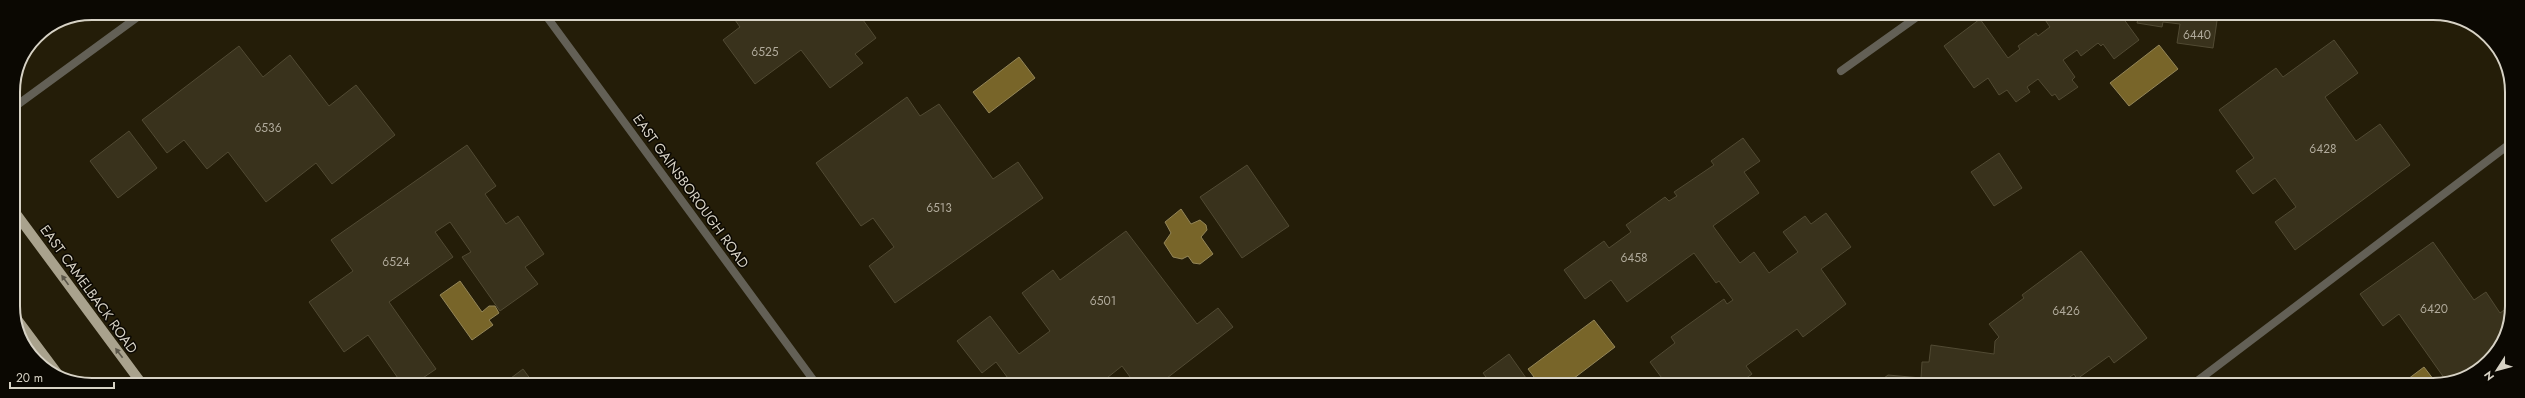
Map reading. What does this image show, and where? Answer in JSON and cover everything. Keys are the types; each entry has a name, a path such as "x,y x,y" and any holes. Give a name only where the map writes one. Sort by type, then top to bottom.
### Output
{"main road":[{"name":"EAST CAMELBACK ROAD","path":"20,219 138,378"},
{"path":"24,329 52,366"}],"street":[{"path":"20,103 133,20"},
{"name":"EAST GAINSBOROUGH ROAD","path":"549,20 812,378"},
{"path":"1841,71 1913,20"},
{"path":"2201,378 2505,148"}],"shaded area":[{"path":"2159,45 2178,69 2129,106 2110,83"},
{"path":"1019,57 1035,78 989,113 973,92"},
{"path":"1181,209 1191,224 1200,220 1206,225 1207,230 1201,237 1213,254 1200,264 1193,263 1188,256 1182,259 1173,257 1164,243 1171,233 1165,222"},
{"path":"460,281 482,312 489,306 495,306 499,313 489,320 493,325 472,340 440,295"},
{"path":"1594,320 1615,347 1574,378 1535,378 1528,369"},
{"path":"2424,367 2432,378 2409,378"}],"building":[{"path":"735,20 863,20 876,38 855,54 863,63 830,88 801,50 755,84 723,40 740,27"},
{"path":"1981,20 2008,58 2020,49 2018,46 2036,33 2038,36 2050,27 2045,20 2124,20 2139,40 2114,59 2103,44 2101,46 2098,43 2081,56 2077,50 2063,60 2075,77 2072,80 2078,87 2059,100 2055,94 2052,96 2038,79 2027,87 2030,92 2016,102 2007,90 1999,95 1988,78 1974,88 1944,46"},
{"path":"2138,20 2217,20 2213,48 2177,43 2180,24 2163,22 2162,27 2137,23"},
{"path":"2334,40 2358,73 2325,97 2356,141 2380,124 2410,165 2295,250 2275,222 2296,207 2275,178 2253,194 2236,171 2254,158 2219,110 2276,68 2283,77"},
{"path":"239,46 263,77 290,55 329,106 356,85 395,135 332,184 316,163 266,202 228,152 207,169 184,140 167,153 142,120"},
{"path":"907,97 920,116 939,104 993,179 1018,162 1043,198 895,303 869,266 894,247 873,218 861,226 816,163"},
{"path":"129,131 157,168 118,198 90,161"},
{"path":"1743,138 1760,161 1744,172 1759,193 1713,226 1740,263 1754,252 1769,273 1798,252 1783,232 1805,216 1811,224 1826,213 1851,247 1821,269 1846,304 1803,337 1797,329 1746,366 1752,374 1747,378 1662,378 1650,362 1675,343 1671,337 1724,299 1727,304 1733,300 1719,281 1716,283 1694,253 1627,302 1611,280 1585,299 1564,270 1604,241 1609,248 1631,232 1626,225 1665,197 1669,201 1677,196 1674,192 1714,165 1711,161"},
{"path":"467,145 496,186 485,194 506,224 518,216 544,254 525,267 538,284 500,311 462,257 471,252 450,222 435,232 453,257 389,302 436,369 423,378 398,378 368,335 344,352 309,302 353,271 331,240"},
{"path":"1999,153 2022,188 1994,206 1971,172"},
{"path":"1247,165 1289,226 1242,258 1200,197"},
{"path":"1126,231 1197,324 1218,308 1233,327 1167,378 1131,378 1122,366 1107,378 1008,378 996,362 982,373 957,341 990,316 1019,354 1050,331 1022,293 1053,270 1060,280"},
{"path":"2433,242 2474,300 2486,292 2500,313 2505,310 2503,325 2498,338 2490,350 2477,350 2477,363 2461,373 2447,377 2444,377 2399,314 2383,326 2360,294"},
{"path":"2081,251 2147,338 2114,363 2109,356 2078,378 2076,378 2074,374 2069,378 1921,378 1922,362 1929,362 1931,345 1994,354 1995,341 1999,337 1989,324 2024,298 2022,295"},
{"path":"1509,354 1526,378 1487,378 1483,373"},
{"path":"523,369 530,378 511,378"},
{"path":"1888,375 1921,378 1884,378"}]}
